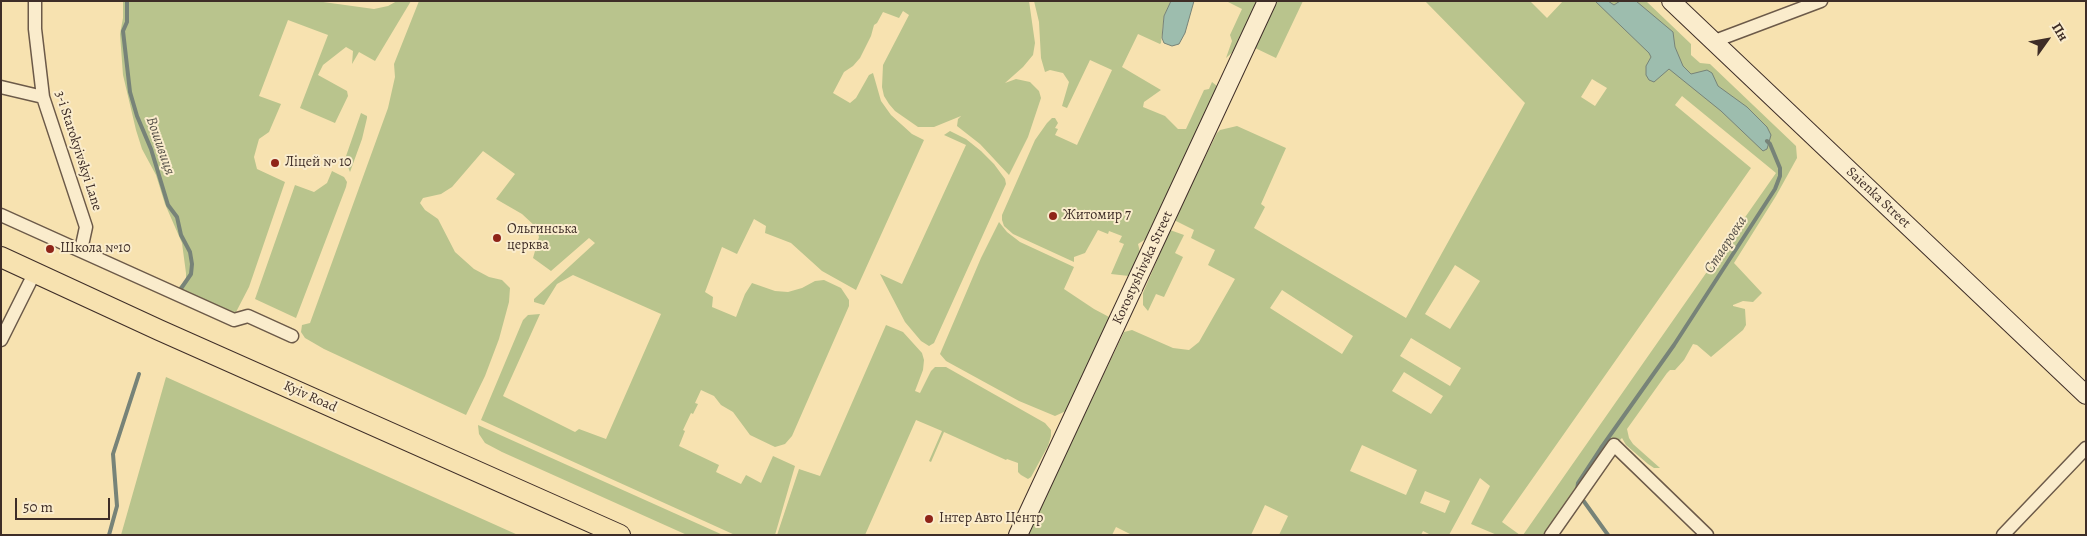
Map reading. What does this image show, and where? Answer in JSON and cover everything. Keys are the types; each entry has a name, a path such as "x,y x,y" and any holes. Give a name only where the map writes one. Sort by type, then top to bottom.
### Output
{"main road":[{"name":"Kyiv Road","path":"1,257 159,330 620,535"}],"street":[{"name":"3-i Starokyivskyi Lane","path":"35,1 35,29 43,97 86,227 81,250"},
{"name":"Korostyshivska Street","path":"1018,535 1267,1"},
{"name":"Saienka Street","path":"1671,1 1712,42 2086,395"},
{"path":"1712,42 1821,1"},
{"path":"1,87 43,97"},
{"path":"1,214 234,320 248,316 292,336"},
{"path":"1,340 35,272"},
{"path":"1551,535 1614,445 1707,535"},
{"path":"2003,535 2086,448"}],"green space":[{"path":"123,1 316,1 374,9 388,6 397,1 411,1 375,61 359,52 352,64 353,51 346,47 323,65 318,75 347,91 348,96 335,123 300,108 328,35 288,20 259,96 281,104 269,132 259,139 254,157 257,169 285,182 249,287 235,314 178,288 186,280 182,243 165,204 156,175 142,149 123,75 120,34 123,18"},
{"path":"419,1 1029,1 1035,43 1033,55 1005,83 1016,79 1030,82 1039,91 1041,98 1028,137 1009,175 980,144 957,126 958,119 961,116 934,127 918,127 895,111 889,104 884,96 882,87 883,65 909,15 903,11 899,18 883,12 874,25 871,36 860,58 844,72 833,93 850,103 856,98 869,75 873,73 881,101 891,115 912,134 924,140 856,290 822,271 791,243 765,233 766,226 754,219 737,254 722,247 705,292 713,297 712,307 736,317 745,294 752,283 775,291 788,292 802,288 815,281 824,280 841,288 849,300 849,306 792,436 785,444 775,447 750,435 733,412 721,405 714,396 701,390 695,403 698,404 693,414 691,413 683,430 685,431 679,446 719,465 716,472 741,484 746,475 761,483 773,456 795,466 775,535 735,535 481,420 523,320 528,315 540,314 503,396 575,432 579,429 606,439 661,314 573,275 557,284 544,305 534,302 534,299 595,243 589,238 551,271 533,258 539,237 536,227 522,214 496,199 515,174 483,151 452,187 441,194 423,198 420,203 425,210 438,219 455,252 474,269 489,277 502,280 510,288 509,302 499,339 485,376 466,415 324,349 305,338 301,332 302,325 310,323 388,108 395,77 394,64"},
{"path":"1034,1 1171,1 1164,16 1161,43 1138,34 1122,67 1161,90 1144,102 1143,107 1165,116 1178,129 1186,129 1204,90 1209,89 1212,82 1217,86 1217,90 1149,237 1138,244 1140,252 1129,276 1111,274 1124,244 1119,242 1122,236 1109,231 1108,234 1098,230 1085,253 1074,257 1074,262 1013,234 1004,226 1002,215 1035,140 1047,123 1052,118 1055,118 1058,123 1055,128 1058,129 1055,135 1077,145 1112,70 1090,60 1067,108 1062,106 1069,82 1063,73 1050,70 1045,72 1041,58 1039,22"},
{"path":"1226,1 1260,1 1237,48 1226,58 1232,41 1230,35 1242,9"},
{"path":"1275,1 1303,1 1276,58 1253,47"},
{"path":"1425,1 1530,1 1547,18 1563,1 1646,1 1691,44 1691,55 1700,63 1710,64 1796,146 1797,158 1776,196 1734,263 1762,293 1753,302 1743,301 1733,305 1745,309 1746,325 1743,330 1711,357 1697,345 1693,344 1684,360 1675,370 1670,370 1667,373 1627,429 1633,444 1660,468 1654,468 1648,464 1626,445 1622,438 1620,440 1616,439 1545,535 1523,535 1776,173 1682,96 1675,105 1751,168 1502,522 1520,535 1497,535 1471,524 1490,486 1480,478 1449,535 1431,535 1423,531 1421,535 1279,535 1288,516 1265,505 1251,535 1132,535 1116,527 1112,535 1027,535 1124,332 1132,330 1173,348 1189,350 1199,342 1235,279 1208,265 1215,250 1191,238 1194,230 1174,220 1220,130 1237,126 1286,148 1261,204 1265,207 1254,228 1406,318 1525,103","holes":["1592,79 1607,88 1595,106 1581,97","1455,265 1480,281 1450,329 1425,314","1282,290 1353,336 1342,354 1270,308","1411,338 1461,368 1450,386 1400,356","1404,372 1443,396 1431,414 1392,391","1362,445 1417,470 1406,495 1350,471","1425,491 1450,501 1445,513 1420,503"]},
{"path":"361,113 367,116 367,118 362,139 350,172 345,159"},
{"path":"950,131 966,139 981,151 994,164 1005,179 1006,184 934,343 929,346 921,341 905,322 880,274 902,284 966,145 944,135"},
{"path":"332,171 344,177 347,182 346,187 296,318 255,299 295,185 314,192 327,183"},
{"path":"999,222 1007,232 1020,242 1074,267 1064,289 1111,318 1070,406 1066,411 1055,416 1019,401 946,361 940,354 981,258"},
{"path":"1170,230 1184,235 1175,253 1183,257 1164,297 1156,294 1148,311 1143,305 1143,293"},
{"path":"886,325 903,332 922,353 924,360 923,370 915,391 920,393 935,367 946,367 1045,423 1051,430 1048,446 1031,477 1028,479 1018,472 1018,463 1006,460 944,432 931,462 929,461 942,431 916,420 865,535 777,535 799,469 820,476"},
{"path":"166,377 518,535 121,535"},
{"path":"478,425 723,535 687,535 502,452 485,443 479,434"}],"shaded area":[{"path":"1171,1 1194,1 1185,33 1179,44 1172,46 1164,43 1162,38 1164,16"},
{"path":"1595,1 1608,1 1614,5 1620,1 1636,1 1673,32 1675,47 1683,66 1691,74 1707,70 1712,73 1718,86 1747,107 1767,127 1771,135 1767,149 1763,151 1721,111 1669,69 1654,82 1649,80 1646,75 1646,66 1651,57 1649,53"}],"waterway":[{"name":"Вошивиця","path":"127,1 127,22 123,31 130,92 137,116 151,149 168,205 177,217 181,235 190,252 191,274 180,290"},
{"name":"Ставровка","path":"1577,490 1578,483 1601,448 1674,345 1775,189 1780,176 1780,168 1767,141"},
{"name":"Вошивиця","path":"109,535 117,506 113,454 139,374"},
{"name":"Ставровка","path":"1580,496 1608,535"}],"place":[{"name":"Ліцей № 10","path":"275,163"},
{"name":"Житомир 7","path":"1053,216"},
{"name":"Ольгинська церква","path":"497,238"},
{"name":"Школа №10","path":"50,249"},
{"name":"Інтер Авто Центр","path":"929,519"}]}
